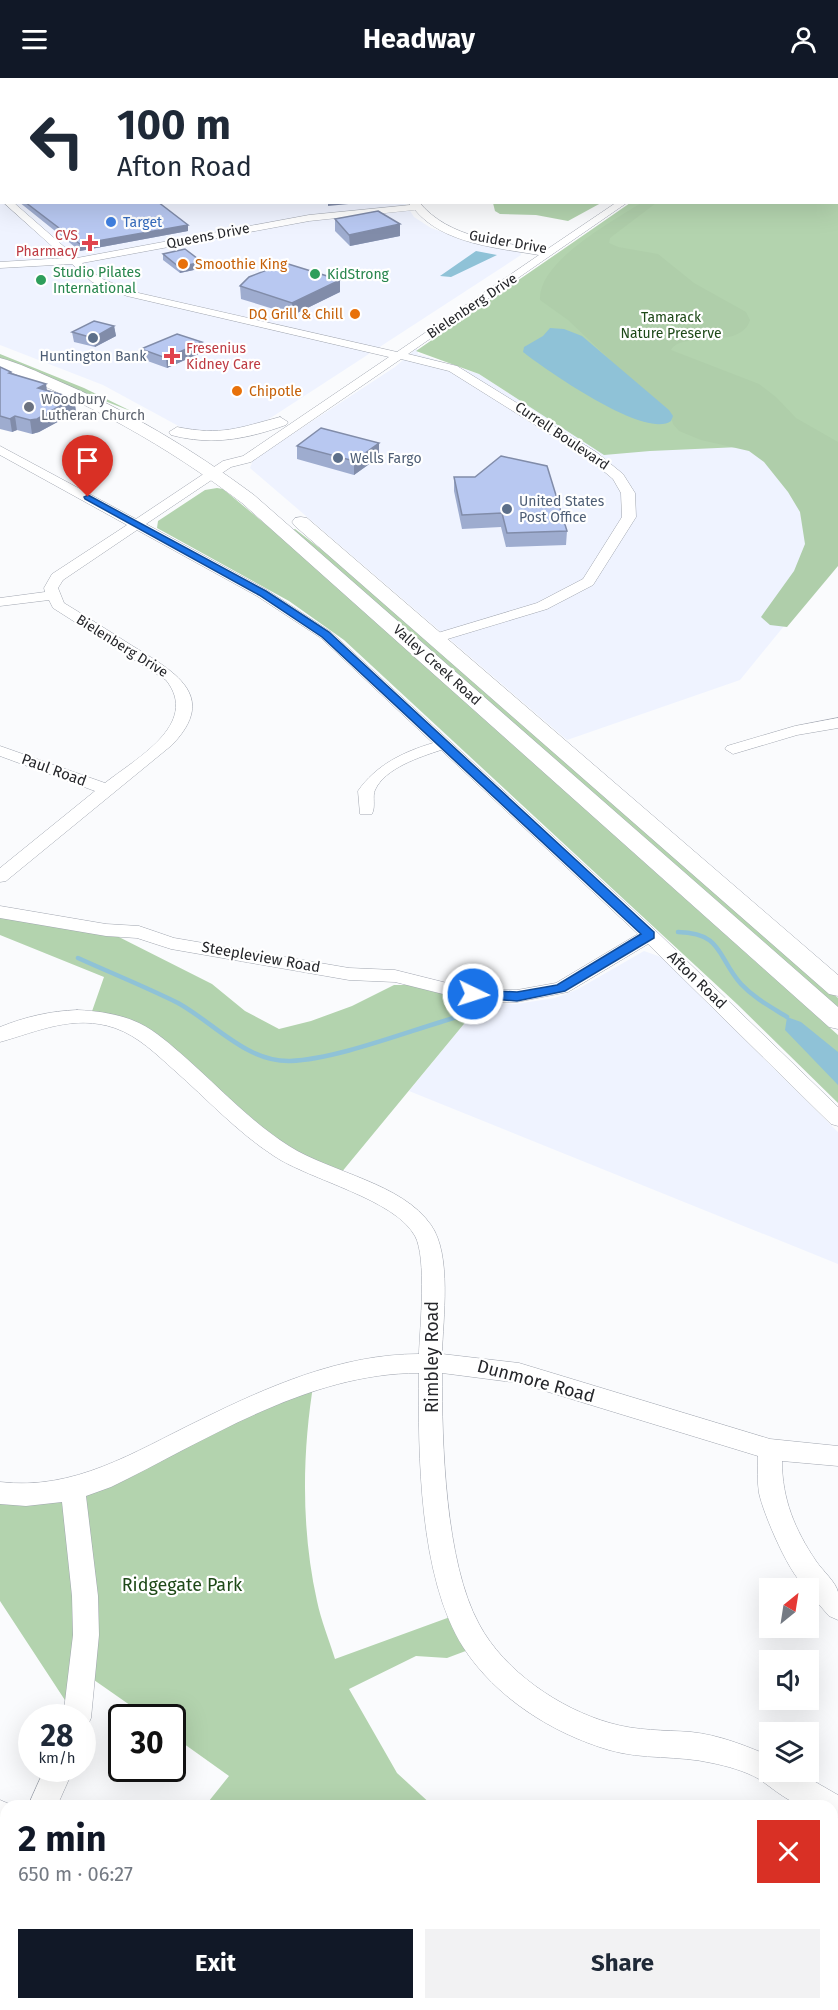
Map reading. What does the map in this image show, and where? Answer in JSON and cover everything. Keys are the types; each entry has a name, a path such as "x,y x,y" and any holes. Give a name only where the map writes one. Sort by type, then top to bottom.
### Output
{"main road":[{"name":"Valley Creek Road","path":"0,350 93,388 177,432 220,468 265,513 838,1021"},
{"name":"Valley Creek Road","path":"0,363 121,416 271,496"},
{"path":"177,432 202,437 237,437 280,422"},
{"name":"Valley Creek Road","path":"288,510 838,988"}],"street":[{"name":"Currell Boulevard","path":"9,204 96,280 114,289 302,334 318,334 477,382 611,469 628,493 629,517 597,571 576,590 542,606 436,638"},
{"name":"Bielenberg Drive","path":"0,877 176,732 185,715 184,698 177,683 167,674 68,612 52,595 53,582 63,572 220,468 235,453 280,422 389,355 544,251 605,204"},
{"name":"Bielenberg Drive","path":"220,468 247,459 389,355 544,251 621,204"},
{"name":"Queens Drive","path":"0,265 75,261 293,221 415,205"},
{"name":"Guider Drive","path":"415,205 433,223 462,234 544,251"},
{"name":"Afton Road","path":"0,450 262,593 326,635 650,935 838,1119"},
{"path":"0,465 14,457"},
{"path":"0,602 52,595"},
{"path":"734,749 795,730 838,723"},
{"path":"366,810 366,791 387,770 409,756 445,744"},
{"name":"Paul Road","path":"0,751 108,790"},
{"name":"Steepleview Road","path":"0,912 106,930 139,941 164,942 358,975 394,985 427,985 494,996 538,994 561,988 650,935"},
{"name":"Rimbley Road","path":"0,1035 39,1020 73,1016 124,1024 151,1039 250,1127 283,1152 404,1210 423,1229 429,1241 432,1260 433,1469 444,1552 453,1590 478,1646 522,1689 547,1709 575,1724 609,1737 644,1743 704,1747 738,1755 759,1765"},
{"name":"Dunmore Road","path":"0,1493 37,1495 73,1489 102,1480 271,1395 299,1384 352,1369 383,1364 432,1362 479,1365 519,1373 770,1449 838,1456"},
{"path":"770,1449 772,1493 779,1516 792,1544 817,1582 838,1608"},
{"path":"73,1489 85,1596 86,1635 79,1704"},
{"path":"45,1800 53,1782"},
{"name":"Rimbley Road","path":"789,1782 819,1800"}],"shaded area":[{"path":"0,204 406,204 414,217 431,228 457,237 520,252 521,255 255,428 234,435 184,429 103,385 0,345"},
{"path":"417,348 418,354 479,374 599,452 747,445 838,513 838,560 740,680 567,740 250,468 253,460 395,367"},
{"path":"644,951 661,957 838,1132 838,1264 409,1091 481,1003 477,1002 516,1004 555,998 578,989"}],"green space":[{"path":"493,204 599,204 568,221 536,215 500,214 495,211"},
{"name":"Tamarack Nature Preserve","path":"629,204 838,204 838,513 747,445 604,455 479,374 416,351"},
{"path":"639,204 655,204 610,238 609,243 618,247 658,254 694,283 746,312 750,320 744,329 735,335 687,341 677,344 671,350 759,384 776,397 796,418 838,442 838,566 787,627 770,625 761,617 794,571 805,544 800,512 788,492 764,462 749,451 701,440 679,431 673,424 669,410 626,375 568,320 540,300 543,285 551,271 563,257"},
{"path":"0,354 84,388 133,412 0,360"},
{"path":"223,489 275,532 838,1035 838,1103 737,1004 344,640 289,601 157,528 158,521 205,490"},
{"path":"295,529 344,567 838,998 838,1010 292,530"},
{"path":"0,912 103,929 212,984 245,1011 279,1029 311,1021 352,1006 394,985 427,985 487,996 336,1179 301,1162 151,1039 90,1017 104,977 0,935"},
{"name":"Ridgegate Park","path":"314,1380 305,1463 308,1546 317,1601 335,1659 461,1613 479,1646 447,1658 416,1656 349,1689 397,1773 426,1800 210,1800 229,1776 186,1745 186,1704 128,1704 84,1673 78,1704 67,1704 0,1601 0,1493 37,1495"}],"water":[{"path":"476,251 497,255 451,277 440,276"},
{"path":"550,328 564,329 582,336 669,410 673,416 671,421 658,424 641,421 619,412 573,387 523,352 524,347 543,336"},
{"path":"787,1017 801,1022 838,1052 838,1085 785,1030"}],"building":[{"name":"Target","path":"28,204 161,204 188,225 80,244"},
{"path":"378,211 400,224 349,235 335,219"},
{"path":"185,249 202,262 179,267 163,254"},
{"path":"285,263 340,280 292,303 240,286 249,277"},
{"path":"94,321 114,326 93,338 72,332"},
{"path":"177,334 202,342 166,358 141,349"},
{"path":"0,367 11,372 9,373 46,384 38,388 74,398 37,419 30,420 15,416 10,419 0,416"},
{"path":"321,428 379,443 354,461 297,446"},
{"name":"United States Post Office","path":"501,456 547,466 567,531 507,533 502,513 462,515 454,477 475,477"}],"waterway":[{"path":"678,932 693,933 711,942 746,989 787,1017"},
{"path":"78,958 178,1003 244,1048 274,1060 290,1061 329,1055 373,1044 457,1017"}],"place":[{"name":"Target","path":"111,222"},
{"name":"CVS Pharmacy","path":"90,243"},
{"name":"Smoothie King","path":"183,264"},
{"name":"KidStrong","path":"315,274"},
{"name":"Studio Pilates International","path":"41,280"},
{"name":"DQ Grill & Chill","path":"355,314"},
{"name":"Huntington Bank","path":"93,338"},
{"name":"Fresenius Kidney Care","path":"172,356"},
{"name":"Chipotle","path":"237,391"},
{"name":"Woodbury Lutheran Church","path":"29,407"},
{"name":"Wells Fargo","path":"338,458"},
{"name":"United States Post Office","path":"507,509"}],"route":[{"path":"88,497 262,593 326,635 650,935 561,988 517,996 473,994"}]}
